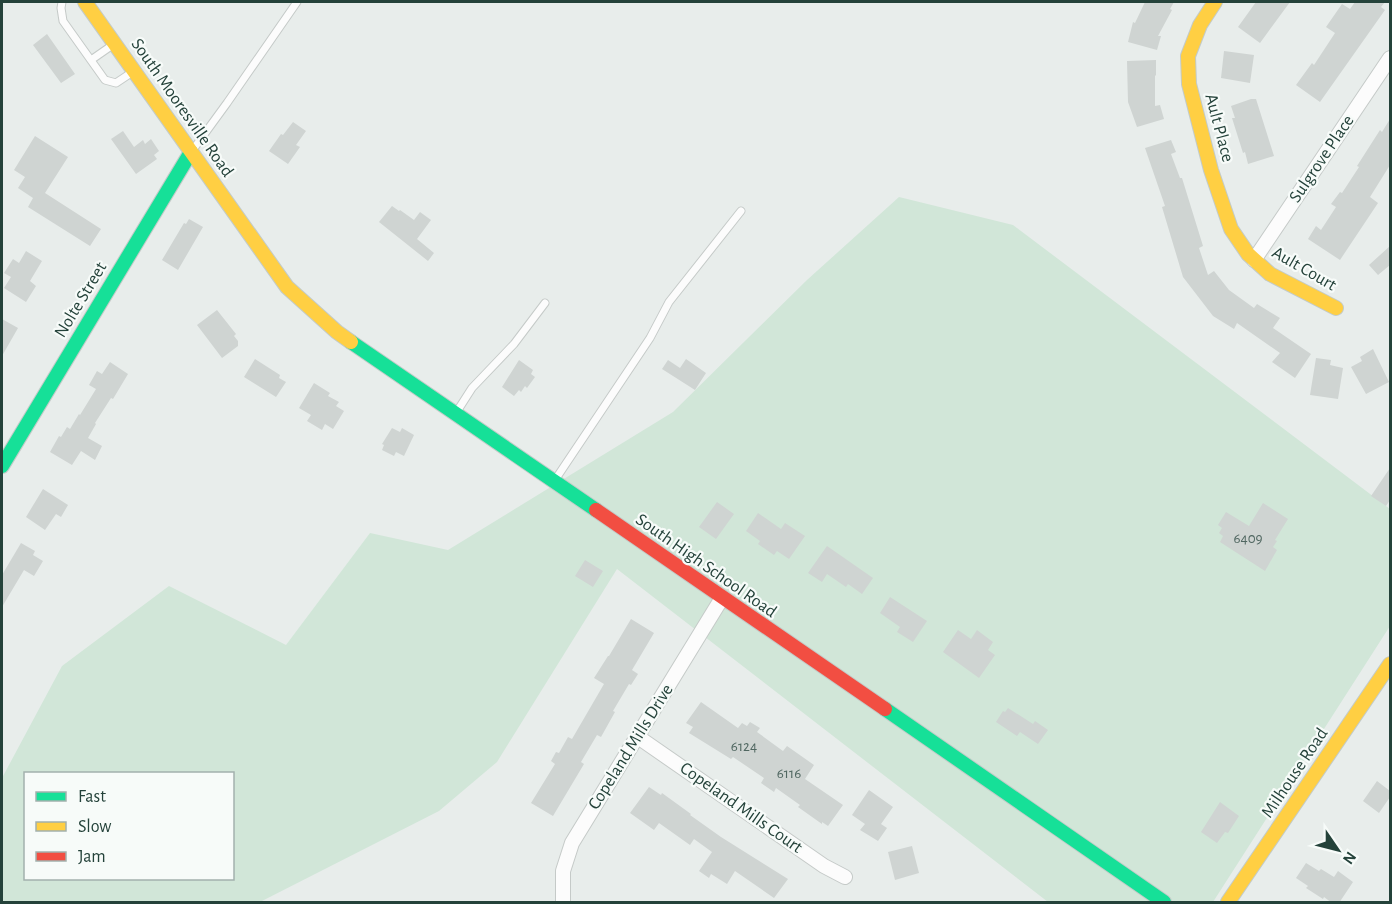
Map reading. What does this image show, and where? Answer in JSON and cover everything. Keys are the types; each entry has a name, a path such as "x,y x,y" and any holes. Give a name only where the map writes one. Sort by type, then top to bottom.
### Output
{"main road":[{"name":"South Mooresville Road","path":"85,2 250,234"},
{"name":"Ault Place","path":"1215,2 1200,25 1188,56 1189,84 1211,170 1231,229 1254,260"},
{"name":"Nolte Street","path":"2,466 191,152"},
{"name":"South High School Road","path":"250,234 287,286 351,343 1164,903"},
{"name":"Ault Court","path":"1254,260 1270,274 1336,308"},
{"name":"Milhouse Road","path":"1228,903 1390,664"}],"street":[{"name":"Sulgrove Place","path":"1254,260 1390,58"},
{"name":"Copeland Mills Drive","path":"563,903 563,871 573,843 722,598"},
{"name":"Copeland Mills Court","path":"638,736 824,866 845,876"}],"lane":[{"path":"62,2 63,21 105,80 116,83 134,71"},
{"path":"191,152 228,103 297,2"},
{"path":"91,60 114,44"},
{"path":"554,482 650,338 669,302 741,211"},
{"path":"455,415 472,388 514,344 545,303"}],"green space":[{"path":"899,197 1013,225 1390,509 1390,626 1213,902 1048,902 617,569 497,762 439,811 260,902 2,902 2,778 62,666 169,586 286,645 370,533 448,550 673,412 807,280"}],"building":[{"path":"1145,2 1174,2 1158,36 1161,36 1157,50 1128,42 1133,22 1135,23"},
{"path":"1256,2 1290,2 1260,43 1238,27"},
{"path":"1355,2 1385,2 1381,7 1385,10 1320,102 1296,85 1312,63 1314,65 1335,33 1326,27 1342,4 1350,9"},
{"path":"47,34 75,74 61,83 33,45"},
{"path":"1224,51 1254,55 1250,83 1221,78"},
{"path":"1156,60 1155,106 1160,105 1164,119 1137,127 1128,102 1127,61"},
{"path":"1256,99 1274,156 1248,164 1232,118 1235,118 1231,106"},
{"path":"1390,119 1390,165 1370,197 1378,203 1340,260 1308,239 1316,226 1321,230 1336,207 1331,204 1340,192 1342,193 1380,130 1382,132"},
{"path":"293,122 306,131 296,145 300,147 288,164 269,151"},
{"path":"123,131 134,147 143,140 145,144 151,139 159,151 154,155 157,159 136,174 111,139"},
{"path":"35,136 68,157 45,193 101,229 90,246 28,207 33,198 18,188 25,177 14,170"},
{"path":"1171,140 1176,152 1171,154 1180,178 1182,178 1203,246 1199,248 1208,275 1214,271 1229,290 1254,308 1257,304 1280,318 1273,328 1311,354 1295,378 1272,362 1280,353 1237,323 1234,329 1213,316 1183,277 1162,207 1165,206 1145,148"},
{"path":"392,206 414,220 420,212 431,220 417,239 434,253 428,261 379,222"},
{"path":"189,219 203,227 178,270 162,260 184,223 186,224"},
{"path":"1390,246 1390,265 1378,275 1369,265"},
{"path":"26,251 42,261 30,281 36,286 26,302 4,288 11,277 4,273 13,259 19,263"},
{"path":"217,310 236,334 234,336 238,341 238,346 222,358 197,325"},
{"path":"2,319 18,328 2,356"},
{"path":"1373,349 1389,382 1366,394 1351,367 1362,361 1360,357"},
{"path":"1316,358 1331,360 1330,365 1343,368 1338,399 1310,395"},
{"path":"255,359 280,375 279,378 286,382 276,397 244,377"},
{"path":"686,359 706,373 695,390 662,369 668,360 680,368"},
{"path":"519,360 533,370 531,374 535,377 527,388 525,386 514,396 502,387"},
{"path":"110,362 128,374 95,423 88,438 102,446 95,460 81,451 72,465 50,452 59,436 61,437 67,427 70,429 96,389 89,385 97,371 102,374"},
{"path":"314,383 330,393 328,396 339,402 336,406 344,411 333,429 325,424 322,430 307,421 311,415 299,408"},
{"path":"392,428 400,432 402,428 414,435 404,456 396,452 394,456 382,450 384,445 382,444"},
{"path":"1390,468 1390,500 1386,506 1371,496"},
{"path":"43,489 68,505 61,517 56,514 45,530 26,517"},
{"path":"717,502 734,514 716,539 699,527"},
{"path":"1263,503 1288,519 1275,540 1277,541 1273,547 1277,550 1265,571 1220,542 1223,536 1219,533 1222,528 1218,525 1226,512 1249,526"},
{"path":"758,513 781,529 785,523 805,536 789,559 777,551 774,555 758,544 760,541 746,531"},
{"path":"21,543 35,551 33,555 43,561 34,576 24,570 2,607 2,575"},
{"path":"827,546 873,578 862,594 848,584 846,587 827,574 822,582 808,573"},
{"path":"585,560 603,571 593,587 575,576"},
{"path":"890,597 927,621 913,642 897,632 900,627 880,613"},
{"path":"631,619 654,633 632,670 638,674 631,685 629,684 613,711 615,712 601,737 597,735 581,762 584,764 553,816 531,803 555,764 551,761 556,752 559,753 568,737 572,739 604,684 594,678"},
{"path":"958,630 971,639 977,630 993,642 988,650 995,655 979,678 943,652"},
{"path":"701,702 738,728 742,723 747,726 750,722 760,728 757,732 783,751 787,746 814,765 805,779 843,805 828,826 798,807 800,805 776,788 774,792 761,783 764,778 733,757 731,759 689,733 693,727 686,723"},
{"path":"1008,708 1033,724 1035,721 1048,730 1038,744 1020,732 1017,736 996,722 1003,711 1005,712"},
{"path":"1377,781 1390,791 1390,797 1379,813 1363,801"},
{"path":"649,787 661,795 662,793 721,837 788,879 774,898 735,871 727,884 711,874 709,878 699,871 712,852 694,839 690,845 659,823 654,830 630,813"},
{"path":"869,790 893,807 881,824 887,828 878,841 860,830 865,824 852,815"},
{"path":"1220,802 1239,816 1228,833 1225,832 1217,843 1201,832"},
{"path":"912,846 919,873 895,880 888,852"},
{"path":"1306,863 1334,877 1338,871 1353,882 1339,903 1332,903 1324,897 1323,899 1296,878"}],"traffic: fast":[{"path":"2,466 191,152"},
{"path":"351,342 596,510"},
{"path":"885,709 1164,902"}],"traffic: slow":[{"path":"85,2 287,287 351,342"},
{"path":"1215,2 1200,25 1188,56 1189,84 1211,170 1231,229 1248,254 1270,274 1336,308"},
{"path":"1228,902 1390,664"}],"traffic: jam":[{"path":"596,510 885,709"}]}
